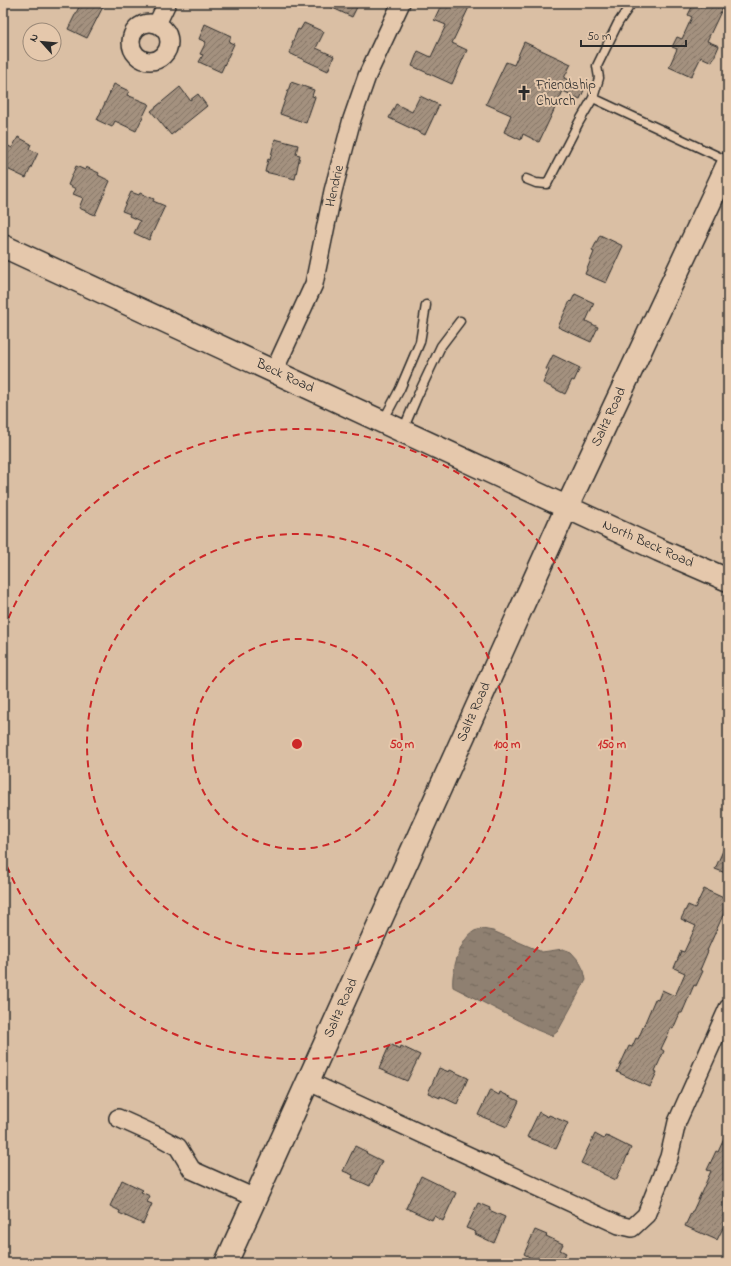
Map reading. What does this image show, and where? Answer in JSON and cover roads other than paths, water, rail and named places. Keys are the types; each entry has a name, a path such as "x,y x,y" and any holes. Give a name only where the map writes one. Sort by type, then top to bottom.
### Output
{"street":[{"path":"157,24 167,3"},
{"name":"Hendrie","path":"274,371 314,284 333,191 352,119 367,76 401,3"},
{"name":"Saltz Road","path":"226,1263 567,507 728,162"},
{"name":"Beck Road","path":"3,246 567,507"},
{"name":"North Beck Road","path":"567,507 728,580"},
{"path":"307,1081 619,1225 632,1228 646,1215 669,1157 677,1122 728,1008"},
{"path":"118,1118 158,1136 178,1147 192,1170 255,1198"}],"lane":[{"path":"526,179 536,183 547,184 593,98 599,78 597,66 618,23 631,4"},
{"path":"593,98 728,162"},
{"path":"383,421 400,389 420,342 426,305"},
{"path":"403,430 441,346 460,321"}],"water":[{"path":"482,929 493,931 542,952 563,949 571,952 579,961 584,971 586,980 558,1031 552,1036 537,1030 453,987 453,973 460,949 468,936 474,931"}],"place":[{"name":"Friendship Church","path":"524,93"}]}
